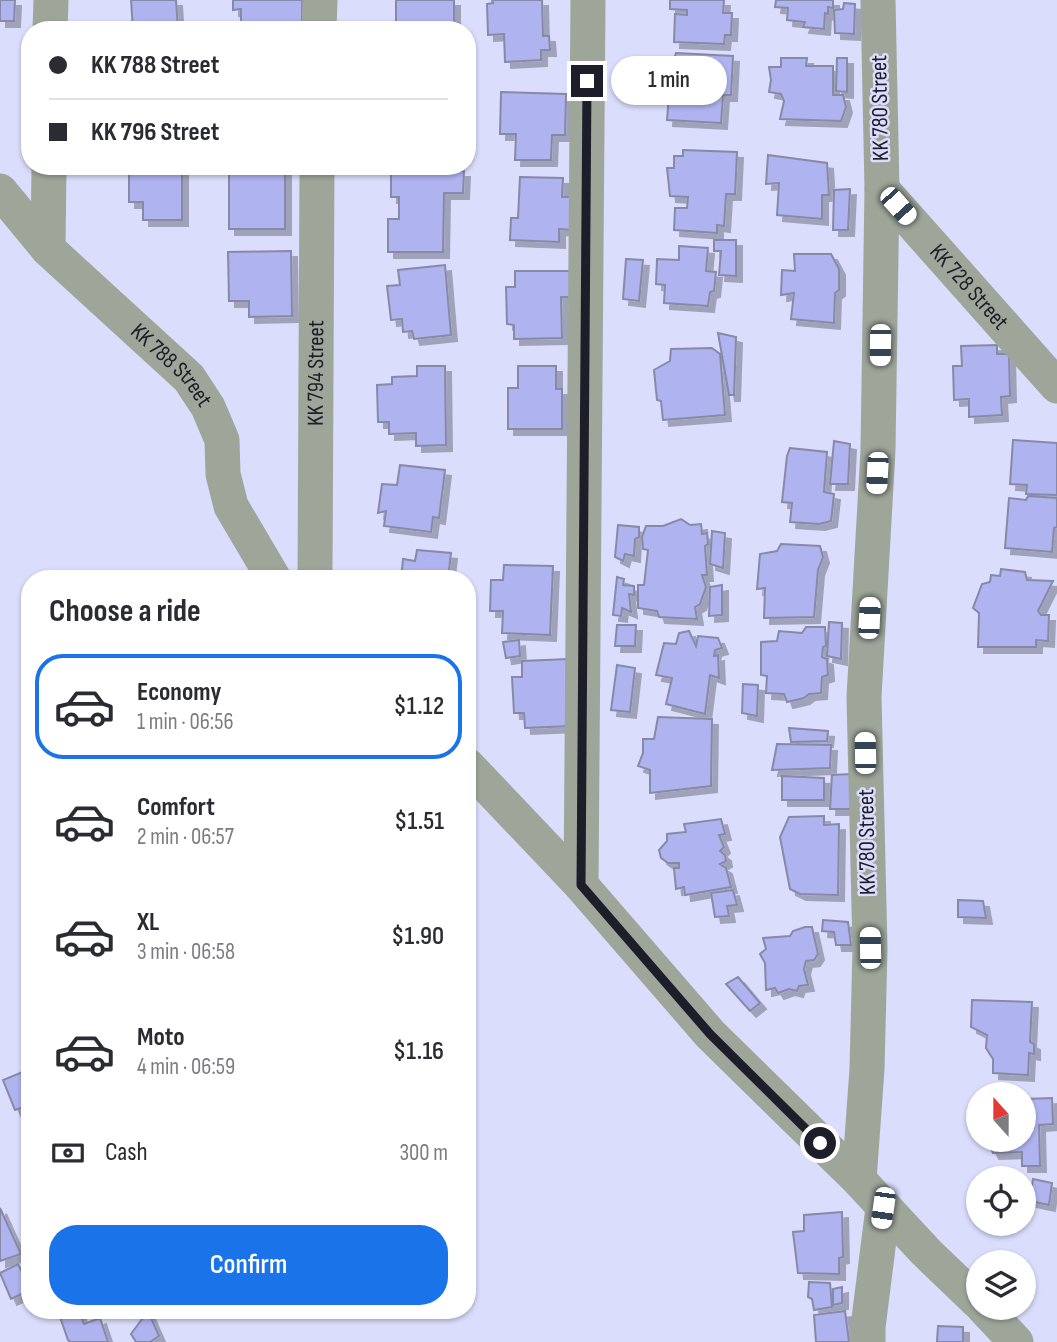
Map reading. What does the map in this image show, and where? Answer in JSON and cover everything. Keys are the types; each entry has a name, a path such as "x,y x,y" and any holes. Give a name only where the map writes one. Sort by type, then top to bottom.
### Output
{"street":[{"path":"50,21 51,0"},
{"path":"319,21 320,0"},
{"path":"581,885 588,0"},
{"name":"KK 780 Street","path":"859,1180 867,1069 870,948 864,697 878,450 882,189 878,0"},
{"path":"48,249 49,175"},
{"name":"KK 794 Street","path":"316,570 317,175"},
{"name":"KK 728 Street","path":"882,189 1057,386"},
{"name":"KK 788 Street","path":"0,191 48,249 189,378 208,407 222,440 223,474 231,506 269,570"},
{"path":"476,774 581,885 710,1034 859,1180 883,1208 966,1290"},
{"path":"868,1342 883,1208"},
{"path":"995,1320 1016,1342"}],"building":[{"path":"0,0 15,0 14,21 0,21"},
{"path":"131,0 176,0 177,21 132,21"},
{"path":"233,0 302,0 302,21 241,21 241,9 233,10"},
{"path":"396,0 454,0 454,21 396,21"},
{"path":"492,0 542,0 543,36 549,36 550,50 541,50 541,60 505,62 504,34 488,35 487,4 493,3"},
{"path":"670,0 724,0 723,13 732,13 731,35 725,35 724,44 674,42 675,14 687,15 687,10 670,9"},
{"path":"776,0 833,0 833,8 828,7 828,14 825,13 824,29 803,27 805,22 787,20 788,8 775,7"},
{"path":"844,3 855,4 854,34 835,33 834,10 843,9"},
{"path":"676,53 733,56 731,95 723,95 721,123 667,120 671,69"},
{"path":"781,58 807,58 806,66 833,66 833,95 843,95 846,107 841,121 780,119 784,101 781,94 769,92 769,67 781,67"},
{"path":"837,58 847,58 847,92 836,91"},
{"path":"501,92 566,94 565,135 552,135 551,160 515,160 516,134 500,134"},
{"path":"683,150 737,152 735,194 726,194 724,226 717,225 717,233 674,230 675,208 687,208 688,197 670,196 667,168 674,168 674,156 683,156"},
{"path":"768,155 827,163 829,195 822,195 822,219 777,215 779,183 766,184"},
{"path":"129,175 182,175 182,220 143,220 143,202 129,202"},
{"path":"229,175 285,175 285,229 229,229"},
{"path":"391,175 464,175 463,193 444,193 443,252 388,252 388,219 399,219 399,197 391,197"},
{"path":"520,177 563,178 562,197 573,197 572,230 559,229 559,242 510,240 511,218 518,218"},
{"path":"850,189 848,230 833,230 834,190"},
{"path":"714,240 736,240 736,276 719,275 721,251 714,251"},
{"path":"679,246 708,248 706,271 716,272 714,291 710,292 708,306 664,303 665,285 656,284 657,259 679,260"},
{"path":"291,251 292,316 249,317 249,301 229,301 228,252"},
{"path":"794,254 831,254 839,269 834,323 791,319 794,293 781,295 782,270 795,271"},
{"path":"626,259 643,260 639,301 623,299"},
{"path":"445,265 451,335 414,339 412,331 403,332 402,319 391,320 387,286 400,285 398,270"},
{"path":"515,271 572,271 572,297 561,297 562,338 514,339 514,325 507,324 506,287 515,287"},
{"path":"718,333 736,337 734,395 729,395"},
{"path":"997,345 997,354 1009,354 1010,396 1001,397 1002,415 969,417 969,399 954,400 953,366 962,366 961,346"},
{"path":"712,348 720,354 725,415 663,420 661,401 657,400 654,370 670,361 671,349"},
{"path":"417,366 445,366 446,445 416,446 416,433 389,434 389,422 378,422 377,385 392,384 392,377 417,376"},
{"path":"518,366 556,366 556,389 562,389 562,429 508,429 508,388 518,388"},
{"path":"1013,440 1057,443 1057,495 1026,494 1027,485 1010,484"},
{"path":"834,441 850,444 848,484 830,484"},
{"path":"790,448 827,452 824,492 834,494 831,521 819,524 790,522 792,503 782,502"},
{"path":"400,465 445,470 439,518 433,517 431,532 384,526 386,511 378,513 382,484 397,485"},
{"path":"1028,496 1057,498 1057,527 1054,528 1052,552 1005,548 1009,498 1026,500"},
{"path":"681,519 690,525 701,524 702,534 707,533 707,575 702,575 706,587 700,604 695,607 697,619 659,617 657,611 638,608 638,585 644,585 648,550 643,549 642,537 646,526 663,526"},
{"path":"618,525 639,527 634,556 625,554 623,561 615,557"},
{"path":"712,531 725,533 723,568 710,564"},
{"path":"781,544 820,546 823,557 818,570 814,617 764,618 765,588 757,589 760,554 777,551"},
{"path":"417,550 451,553 449,570 402,570 403,559 415,561"},
{"path":"504,565 553,566 550,635 502,633 503,611 490,611 491,580 503,580"},
{"path":"1001,569 1025,572 1027,580 1053,581 1038,611 1041,615 1049,615 1048,641 1036,640 1036,647 978,647 979,613 973,608 982,584 990,582 991,575 1000,576"},
{"path":"617,577 624,579 623,585 634,586 634,595 629,594 631,612 622,608 621,616 613,615"},
{"path":"722,585 722,615 709,616 710,587"},
{"path":"829,622 842,623 841,659 827,656"},
{"path":"617,625 636,625 635,646 615,646"},
{"path":"806,627 825,627 826,646 823,647 822,657 827,659 828,675 822,677 821,693 809,694 787,702 784,694 766,693 767,676 761,675 761,642 777,641 779,631 802,633"},
{"path":"689,631 696,646 698,636 718,638 722,648 715,650 714,656 718,655 719,678 710,675 705,714 666,704 672,678 656,675 664,643 676,644 679,633"},
{"path":"519,640 520,656 506,658 503,642"},
{"path":"568,659 571,726 525,728 524,713 514,713 512,677 522,677 522,661"},
{"path":"617,665 635,668 630,712 611,710"},
{"path":"743,684 758,685 757,716 742,713"},
{"path":"658,717 712,719 711,786 650,793 650,770 638,766 643,753 643,739 654,739"},
{"path":"789,728 828,731 827,741 791,742"},
{"path":"777,744 831,745 830,768 772,770"},
{"path":"851,774 852,809 830,809 832,775"},
{"path":"782,776 824,778 824,800 782,800"},
{"path":"824,816 824,825 839,824 838,895 800,894 790,889 780,837 789,817"},
{"path":"721,819 725,834 719,835 724,847 720,851 725,855 726,861 720,864 726,868 731,887 685,895 684,887 676,889 674,868 679,868 679,863 668,863 661,858 659,850 667,841 667,834 686,832 684,824"},
{"path":"733,890 737,905 727,906 729,916 715,917 711,893"},
{"path":"958,900 983,901 986,918 958,917"},
{"path":"823,920 848,922 851,945 836,945 834,932 822,931"},
{"path":"812,927 818,954 814,960 806,961 804,969 808,985 799,986 797,991 789,989 778,993 775,988 766,990 765,963 760,954 766,949 763,938 790,936 793,931"},
{"path":"738,977 760,1003 750,1011 726,984"},
{"path":"972,1000 1032,1002 1030,1042 1034,1044 1034,1054 1029,1053 1028,1075 993,1073 993,1059 986,1048 987,1035 971,1027"},
{"path":"21,1073 21,1108 15,1110 3,1080"},
{"path":"1052,1098 1053,1124 1039,1125 1040,1166 1022,1166 1022,1152 1036,1152 1036,1099"},
{"path":"1036,1180 1052,1183 1049,1205 1036,1202"},
{"path":"0,1208 21,1254 0,1261"},
{"path":"842,1212 843,1257 839,1258 839,1274 798,1273 793,1232 804,1231 804,1215"},
{"path":"18,1264 21,1270 21,1294 11,1299 0,1273"},
{"path":"809,1282 830,1283 832,1307 814,1310 812,1299 808,1297"},
{"path":"842,1287 842,1303 833,1305 833,1289"},
{"path":"845,1311 849,1342 816,1342 814,1315"},
{"path":"61,1319 82,1319 84,1324 100,1319 108,1342 71,1342"},
{"path":"142,1319 152,1319 159,1336 150,1342 136,1342 131,1334"},
{"path":"938,1326 963,1327 963,1342 937,1342"}],"route":[{"path":"587,81 581,885 710,1034 820,1143"}]}
